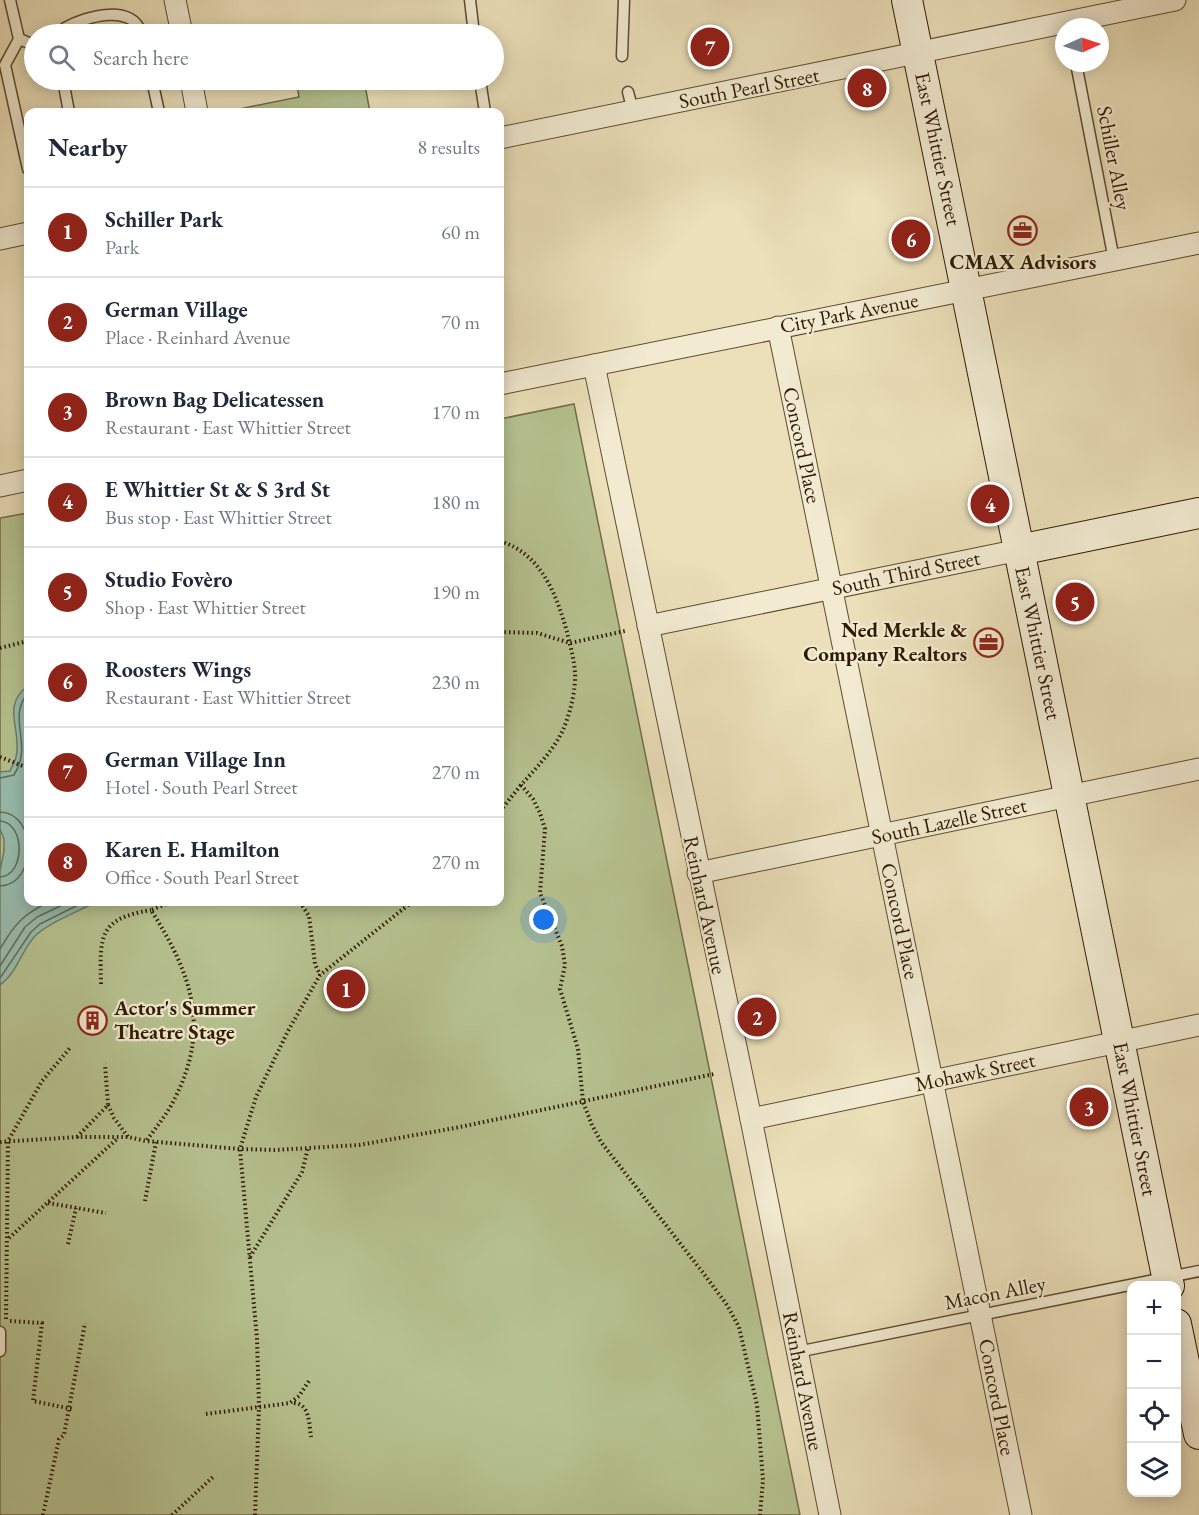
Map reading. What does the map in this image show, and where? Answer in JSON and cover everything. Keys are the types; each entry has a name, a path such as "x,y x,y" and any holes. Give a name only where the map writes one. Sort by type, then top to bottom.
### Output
{"street":[{"path":"175,0 180,24"},
{"name":"East Whittier Street","path":"908,0 1168,1281"},
{"name":"South Pearl Street","path":"1096,18 1175,0"},
{"name":"South Pearl Street","path":"504,137 631,101 919,53 1055,27"},
{"path":"193,90 196,108"},
{"path":"0,239 24,234"},
{"name":"City Park Avenue","path":"504,383 1199,243"},
{"name":"Concord Place","path":"778,327 1021,1515"},
{"name":"Reinhard Avenue","path":"594,365 751,1119 830,1515"},
{"path":"0,486 24,481"},
{"name":"South Third Street","path":"648,626 1199,513"},
{"name":"South Lazelle Street","path":"698,873 1199,770"},
{"name":"Mohawk Street","path":"751,1119 1199,1025"},
{"path":"1178,1335 1199,1430"}],"lane":[{"path":"10,0 19,39 5,65 24,151"},
{"path":"470,0 473,24"},
{"path":"622,56 624,0"},
{"path":"72,24 79,20 120,15 130,16 138,24"},
{"path":"19,39 24,41"},
{"name":"Schiller Alley","path":"1078,72 1114,260"},
{"path":"65,90 68,108"},
{"path":"154,90 158,108"},
{"path":"482,90 484,108"},
{"name":"Macon Alley","path":"1171,1281 1199,1271"},
{"name":"Macon Alley","path":"797,1352 1127,1289"},
{"path":"0,1351 1,1332"}],"path":[{"path":"504,542 525,554 545,574 559,604 570,643 575,673 571,703 563,730 548,754 504,806"},
{"path":"504,632 537,633 570,643 625,631"},
{"path":"0,648 24,643"},
{"path":"0,757 24,766"},
{"path":"521,785 533,799 545,830 540,893 562,946 565,964 560,989 578,1049 583,1102 601,1142 710,1282 727,1305 739,1327 757,1405 763,1480 760,1515"},
{"path":"101,984 102,940 108,927 117,919 129,914 161,906"},
{"path":"303,906 309,916 315,964 320,975"},
{"path":"255,1515 259,1407 257,1339 240,1149 256,1097 288,1031 320,975 407,906"},
{"path":"146,1141 168,1111 183,1080 191,1058 195,1019 187,978 168,937 151,910"},
{"path":"1,1332 6,1320 8,1141 42,1081 70,1048"},
{"path":"105,1064 108,1105 114,1118 128,1137"},
{"path":"0,1142 77,1137 128,1137 146,1141 240,1149 359,1145 714,1074"},
{"path":"77,1137 108,1105"},
{"path":"8,1239 119,1137"},
{"path":"145,1201 156,1142"},
{"path":"250,1257 302,1172 308,1148"},
{"path":"47,1203 106,1214"},
{"path":"68,1244 76,1208"},
{"path":"6,1320 42,1323 33,1401 70,1409"},
{"path":"43,1515 59,1439 64,1435 70,1409 85,1323"},
{"path":"290,1403 299,1396 309,1381"},
{"path":"206,1414 300,1403 305,1408 311,1437"},
{"path":"172,1515 214,1476"}],"green space":[{"path":"298,90 366,90 369,108 244,108 299,97"},
{"path":"574,404 800,1515 0,1515 0,518 24,514 24,906 504,906 504,418"}],"water":[{"path":"24,690 24,906 88,906 56,922 35,936 11,974 0,985 0,871 4,839 0,829 0,772 10,771 16,759 17,738 14,711 15,702"}],"place":[{"name":"German Village Inn","path":"710,47"},
{"name":"Karen E. Hamilton","path":"867,88"},
{"name":"CMAX Advisors","path":"1023,231"},
{"name":"Roosters Wings","path":"911,239"},
{"name":"E Whittier St & S 3rd St","path":"990,504"},
{"name":"Studio Fovèro","path":"1075,602"},
{"name":"Ned Merkle & Company Realtors","path":"988,642"},
{"name":"Schiller Park","path":"346,989"},
{"name":"German Village","path":"757,1017"},
{"name":"Actor's Summer Theatre Stage","path":"93,1020"},
{"name":"Brown Bag Delicatessen","path":"1089,1107"}]}
